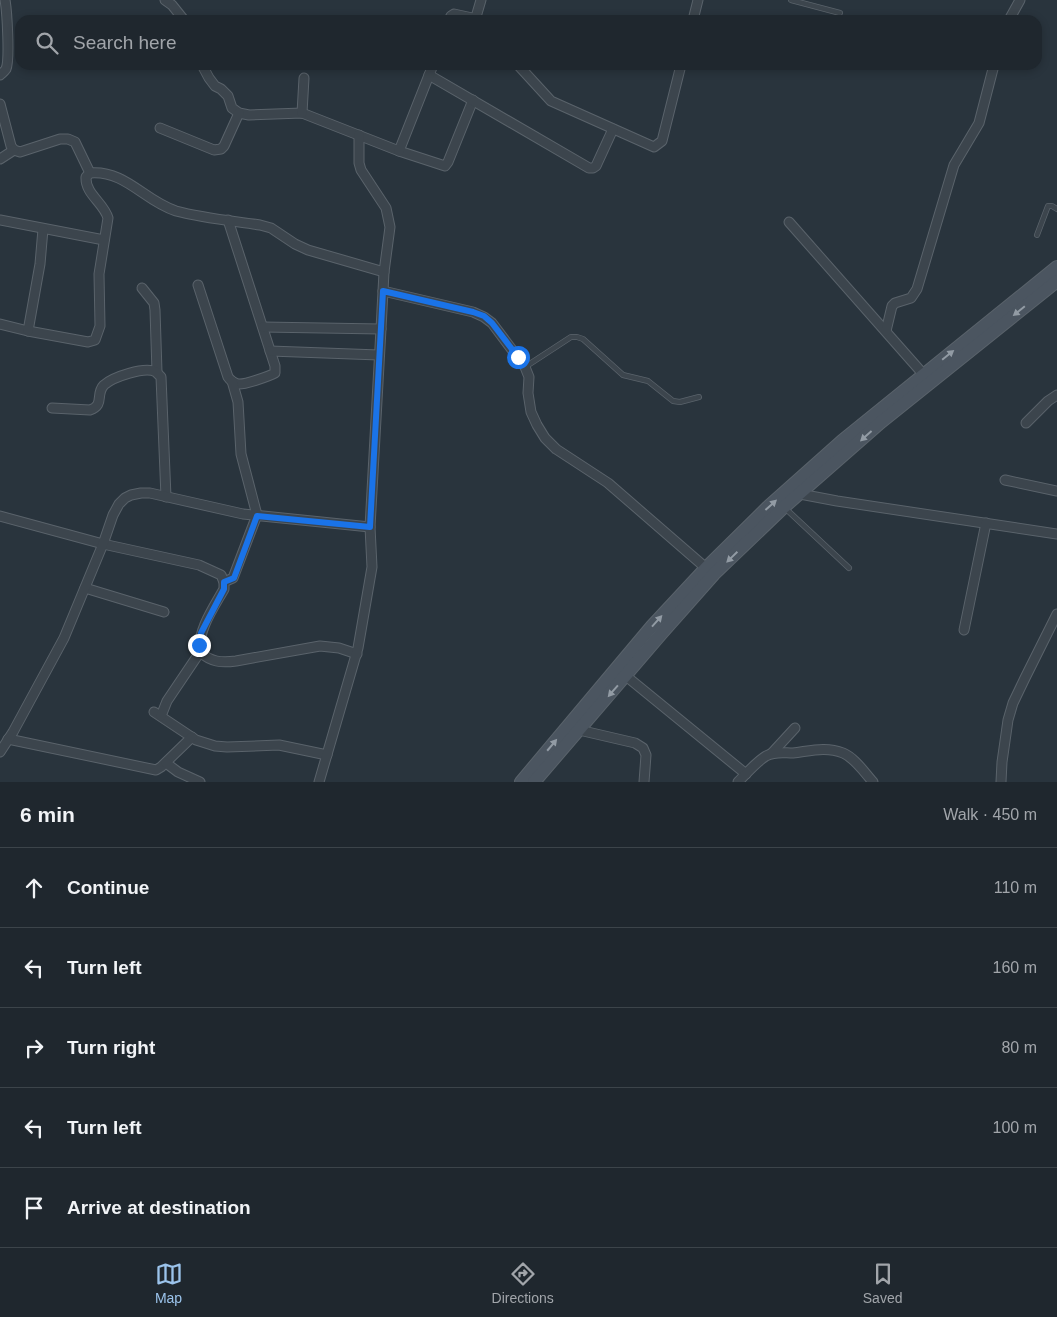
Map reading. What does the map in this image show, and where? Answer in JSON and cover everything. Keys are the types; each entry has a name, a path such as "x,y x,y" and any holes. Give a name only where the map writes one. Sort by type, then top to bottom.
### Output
{"street":[{"path":"0,75 6,68 8,60 5,0"},
{"path":"165,0 180,15"},
{"path":"476,15 480,0"},
{"path":"694,15 698,0"},
{"path":"1012,15 1020,0"},
{"path":"205,70 215,86 228,96 232,108 239,112 249,115 302,112 399,151 445,166 473,100"},
{"path":"399,151 431,70"},
{"path":"523,70 551,101 654,147 662,141 680,70"},
{"path":"886,331 892,306 895,302 911,298 917,289 954,165 979,123 993,70"},
{"path":"429,75 589,168 596,166 613,129"},
{"path":"302,112 304,78"},
{"path":"0,104 11,146 14,150 20,152 60,139 68,139 75,142 90,173"},
{"path":"160,128 214,150 220,149 224,146 239,112"},
{"path":"319,782 356,654 372,567 370,527 380,329 384,272 390,227 386,208 361,170 359,163 359,135"},
{"path":"0,159 14,150"},
{"path":"90,173 106,174 119,178 132,184 149,197 175,210 271,228 308,250 384,272"},
{"path":"0,324 88,342 95,340 100,326 99,274 108,218 106,211 88,190 85,183 86,177 90,173"},
{"path":"0,220 104,240"},
{"path":"198,285 228,377 239,384 275,373 275,366 228,220"},
{"path":"789,222 924,375"},
{"path":"28,331 40,264 43,229"},
{"path":"520,782 652,626 706,568 776,500 842,441 1057,266"},
{"path":"534,782 714,574 784,507 881,422 1057,281"},
{"path":"142,288 154,304 156,321 157,372 161,377 166,497"},
{"path":"383,291 484,316 492,323 525,367 529,377 528,393 531,412 545,438 556,449 608,484 706,568"},
{"path":"263,327 380,329"},
{"path":"270,351 379,355"},
{"path":"52,408 90,410 96,408 99,404 100,392 103,386 119,376 140,371 157,372"},
{"path":"224,582 234,578 257,516 241,454 238,402 232,381"},
{"path":"1026,423 1048,401 1057,395"},
{"path":"1005,480 1057,491"},
{"path":"0,752 64,638 113,516 119,504 125,498 141,493 257,516 370,527"},
{"path":"800,494 1057,534"},
{"path":"0,516 103,544 198,565 221,575 224,589 201,633 199,645 200,652 215,661 224,662 320,646 339,648 356,654"},
{"path":"964,630 986,523"},
{"path":"85,588 164,612"},
{"path":"1001,782 1008,720 1013,703 1057,614"},
{"path":"200,652 157,714 192,737 215,746 279,745 327,756"},
{"path":"626,676 746,774"},
{"path":"738,782 764,757 772,753 795,728"},
{"path":"579,730 635,743 643,748 646,755 644,782"},
{"path":"8,739 156,770 166,763 192,737"},
{"path":"772,753 793,753 824,749 844,753 874,782"},
{"path":"166,763 178,772 200,782"}],"lane":[{"path":"791,0 840,13"},
{"path":"1037,235 1048,206 1057,209"},
{"path":"525,367 571,337 577,337 583,339 623,375 648,381 673,401 680,402 699,397"},
{"path":"784,507 849,568"}],"route":[{"path":"199,645 201,633 224,589 224,582 234,578 257,516 370,527 383,291 484,316 492,323 518,357"}]}
